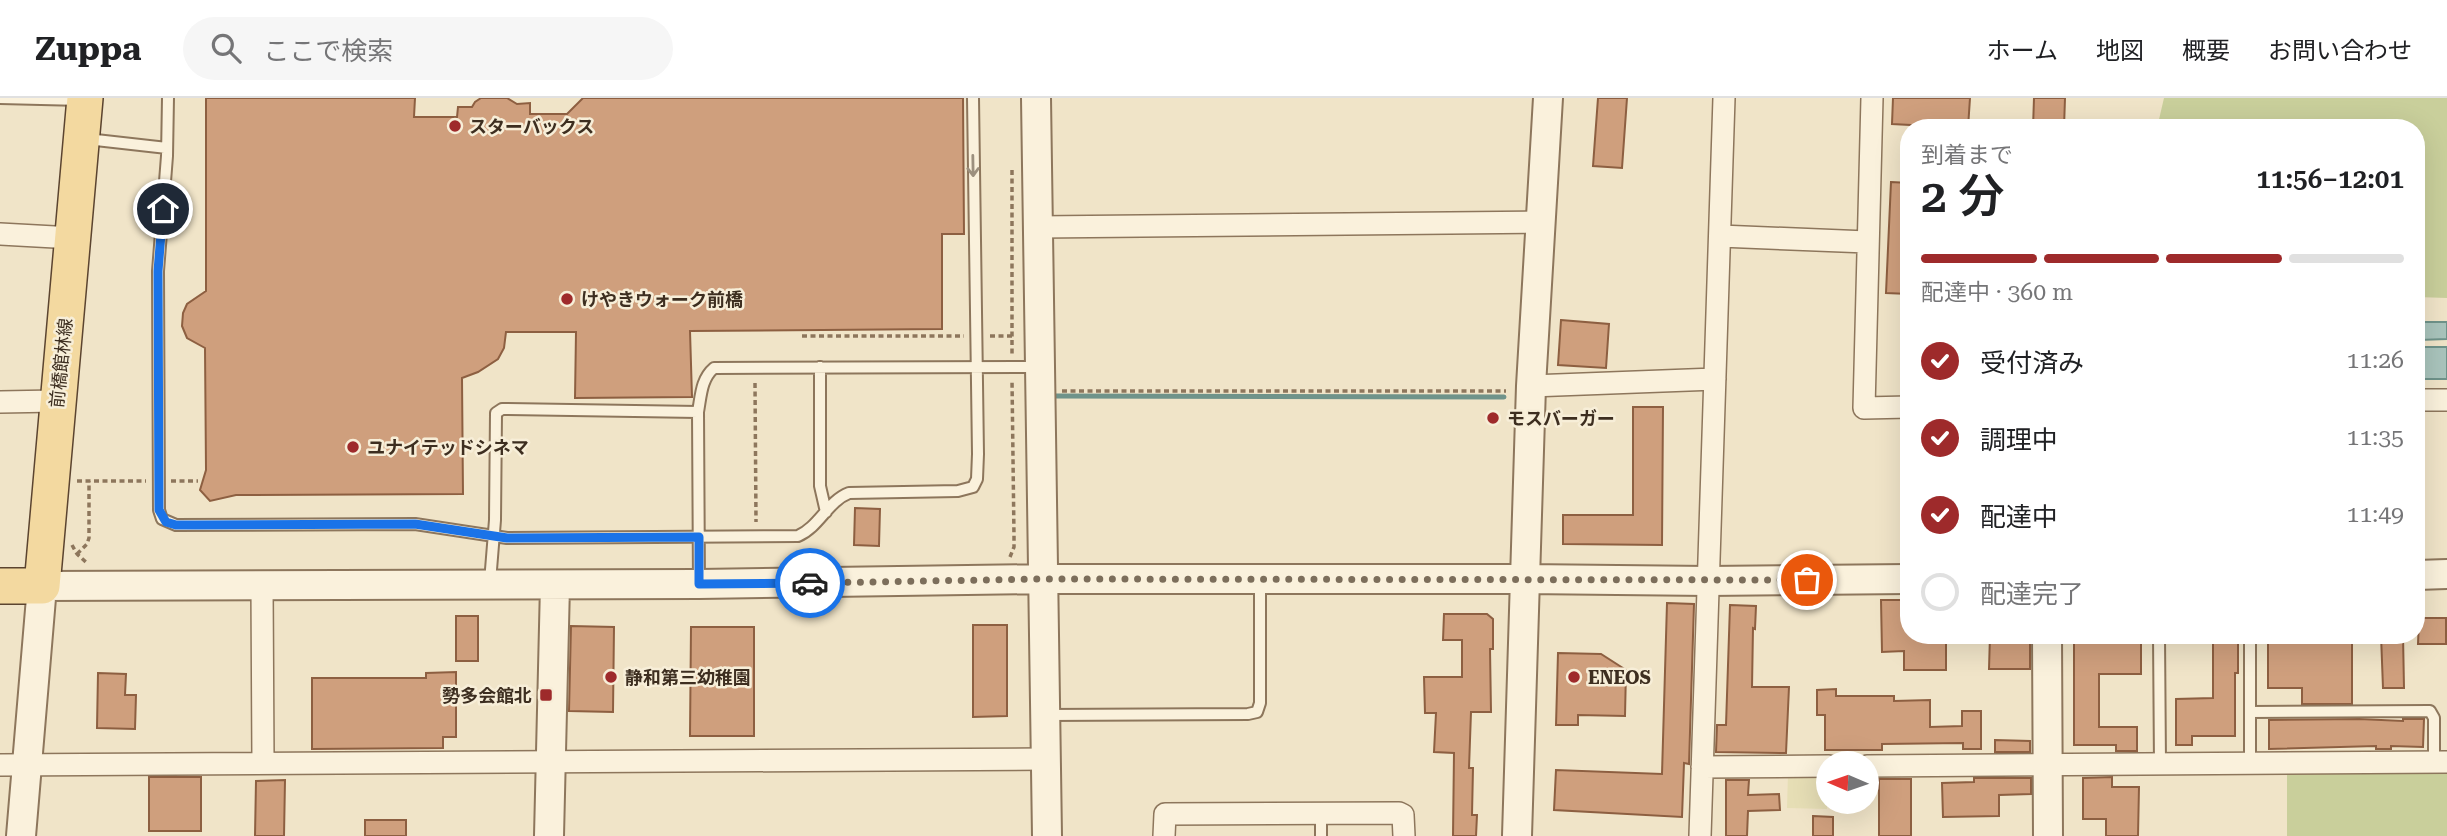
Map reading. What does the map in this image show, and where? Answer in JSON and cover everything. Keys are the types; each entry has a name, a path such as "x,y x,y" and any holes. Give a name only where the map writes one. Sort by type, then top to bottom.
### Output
{"main road":[{"name":"前橋館林線","path":"42,586 56,401 85,99"},
{"path":"0,586 42,586"}],"street":[{"path":"1036,98 1038,227 1045,379 1043,579 1046,836"},
{"path":"1517,836 1526,579 1519,388 1541,222 1548,98"},
{"path":"1700,836 1724,98"},
{"path":"1872,98 1864,408 1900,407"},
{"path":"1038,227 1541,222"},
{"path":"0,234 73,238"},
{"path":"1720,236 1867,242"},
{"path":"1519,388 1715,379"},
{"path":"2425,400 2447,400"},
{"path":"0,402 56,401"},
{"path":"2425,575 2447,574"},
{"path":"21,836 14,765 42,586 699,584 1043,579 1900,579"},
{"path":"549,836 555,585"},
{"path":"262,586 263,763"},
{"path":"2047,644 2048,836"},
{"path":"14,765 1045,759"},
{"path":"1880,765 2440,762"},
{"path":"1702,767 1816,766"},
{"path":"1164,836 1165,814 1321,813 1399,813 1403,816 1404,836"}],"lane":[{"path":"0,98 85,99"},
{"path":"168,98 158,271 159,510 162,519 176,525 415,524 494,536 699,537 798,536 812,528 845,494 958,491 973,487 978,469 973,98"},
{"path":"81,138 167,148"},
{"path":"820,367 820,486 826,512"},
{"path":"699,584 698,412 703,385 711,369 1012,367 1045,379"},
{"path":"490,585 494,536 496,413 502,409 698,412"},
{"path":"1045,715 1257,712 1260,703 1260,581"},
{"path":"2159,644 2160,764"},
{"path":"2250,644 2250,764"},
{"path":"2250,712 2430,711 2434,718 2440,762"},
{"path":"1321,813 1321,836"}],"path":[{"path":"1003,561 1008,559 1014,547 1012,164"},
{"path":"802,336 975,332 1012,336"},
{"path":"755,368 755,537"},
{"path":"1045,379 1519,388"},
{"path":"74,481 157,481"},
{"path":"77,554 87,544 90,533 89,481"},
{"path":"171,481 198,481"},
{"path":"70,535 77,554 84,562 93,566"}],"shaded area":[{"path":"1788,773 1816,774 1816,809 1787,808"}],"green space":[{"path":"2164,98 2447,98 2447,298 2425,297 2425,119 2159,119"},
{"path":"2447,766 2447,836 2287,836 2287,768"}],"water":[{"path":"2425,322 2447,322 2447,339 2425,340"},
{"path":"2425,347 2447,347 2447,379 2425,379"}],"building":[{"name":"けやきウォーク前橋","path":"206,98 415,98 414,117 457,117 458,107 472,107 481,98 507,98 517,104 530,103 530,114 567,114 583,98 963,98 964,234 942,234 942,329 690,331 692,397 575,398 576,332 506,332 504,348 498,359 478,372 462,378 463,494 236,495 210,501 200,490 206,470 205,348 187,338 182,326 187,304 206,291"},
{"path":"1598,98 1627,98 1622,168 1593,166"},
{"path":"1893,98 1970,98 1969,119 1900,119 1900,124 1892,124"},
{"path":"2034,98 2065,98 2064,119 2033,119"},
{"path":"1891,182 1900,182 1900,294 1886,293"},
{"path":"1561,320 1609,324 1606,368 1558,365"},
{"path":"1633,407 1663,407 1662,545 1563,544 1563,515 1633,515"},
{"path":"855,508 880,509 879,546 854,545"},
{"path":"1881,600 1900,600 1900,644 1946,644 1946,670 1904,670 1904,651 1882,652"},
{"path":"1667,603 1694,604 1689,764 1684,763 1682,817 1554,810 1556,770 1662,774"},
{"path":"1730,605 1756,606 1752,687 1789,687 1786,753 1716,752 1717,725 1726,725"},
{"path":"1444,614 1487,614 1493,619 1493,649 1490,649 1491,712 1471,712 1469,768 1473,768 1472,815 1477,815 1476,836 1453,836 1454,753 1434,752 1436,713 1425,713 1424,677 1462,677 1462,640 1443,640"},
{"path":"456,616 478,616 478,661 456,661"},
{"path":"2425,618 2446,618 2446,644 2425,644"},
{"path":"973,625 1007,625 1007,716 973,717"},
{"path":"571,626 614,627 613,712 569,711"},
{"path":"691,627 754,627 754,736 690,736"},
{"path":"1990,644 2030,644 2030,669 1989,669"},
{"path":"2074,644 2141,644 2141,674 2099,674 2099,727 2137,727 2137,751 2116,751 2116,745 2074,745"},
{"path":"2213,644 2238,644 2235,736 2192,736 2192,745 2176,745 2176,699 2213,698"},
{"path":"2268,644 2352,644 2352,704 2302,704 2302,688 2268,688"},
{"path":"2381,644 2403,644 2404,688 2383,688"},
{"path":"1558,653 1601,654 1626,670 1625,716 1578,715 1578,725 1556,725"},
{"path":"456,672 456,737 443,737 443,748 312,749 312,678 426,678 426,673"},
{"path":"98,673 126,674 125,695 136,695 135,729 97,728"},
{"path":"1836,689 1836,696 1894,696 1894,701 1930,700 1930,727 1962,726 1962,711 1981,711 1981,749 1963,749 1963,743 1882,744 1882,750 1825,750 1825,715 1817,715 1817,690"},
{"path":"2424,719 2423,747 2269,749 2269,720"},
{"path":"1995,740 2030,741 2030,752 1995,752"},
{"path":"149,777 201,777 201,831 149,831"},
{"path":"2112,777 2112,787 2139,787 2138,836 2106,836 2106,819 2083,819 2083,778"},
{"path":"1974,778 2031,778 2031,794 1999,795 1999,816 1943,817 1942,783 1974,782"},
{"path":"1880,779 1911,779 1911,836 1879,836"},
{"path":"285,780 284,836 255,836 256,781"},
{"path":"1726,780 1749,780 1748,795 1779,794 1780,810 1748,811 1747,836 1726,836"},
{"path":"1813,816 1833,817 1833,836 1813,836"},
{"path":"365,820 406,820 406,836 365,836"}],"waterway":[{"path":"1055,396 1504,397"}],"way so far":[{"path":"810,583 1043,579 1807,580"}],"place":[{"name":"スターバックス","path":"455,126"},
{"name":"けやきウォーク前橋","path":"567,299"},
{"name":"モスバーガー","path":"1493,418"},
{"name":"ユナイテッドシネマ","path":"353,447"},
{"name":"静和第三幼稚園","path":"611,677"},
{"name":"ENEOS","path":"1574,677"},
{"name":"勢多会館北","path":"546,695"}],"route":[{"path":"163,209 158,271 159,510 166,522 176,525 415,524 507,538 699,537 699,584 810,583"}]}
